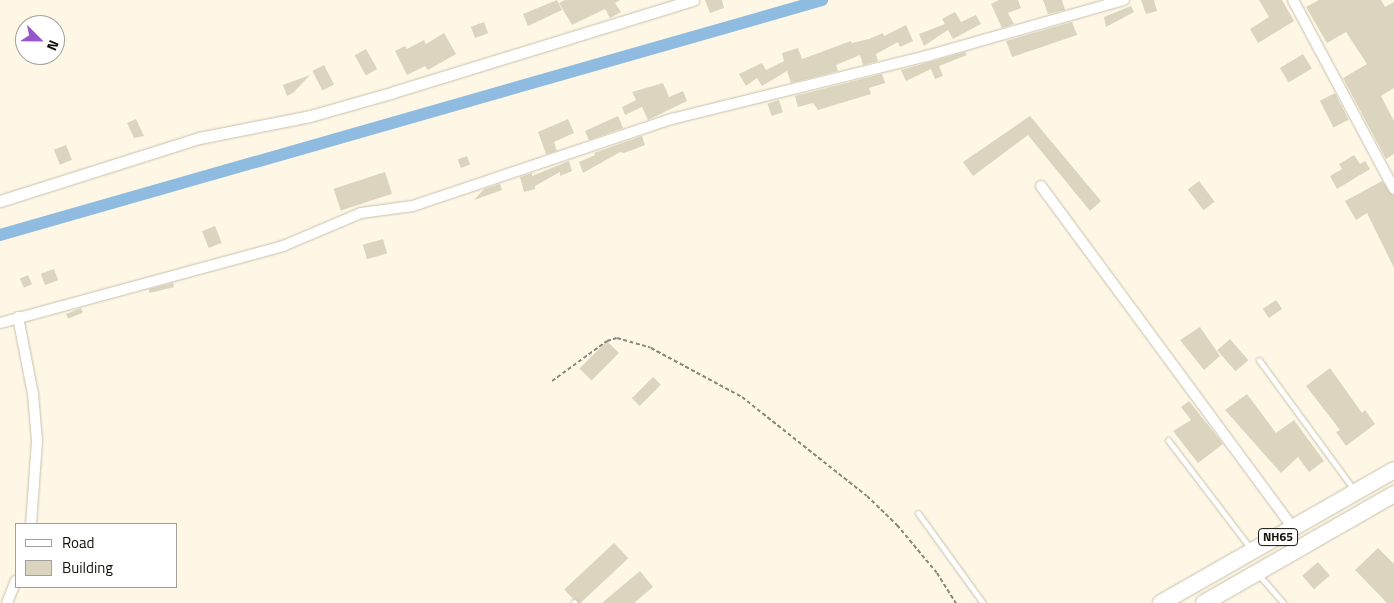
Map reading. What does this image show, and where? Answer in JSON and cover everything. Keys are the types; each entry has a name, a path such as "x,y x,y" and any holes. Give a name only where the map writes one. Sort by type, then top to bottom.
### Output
{"highway":[{"name":"NH65","path":"1161,603 1394,470"},
{"name":"NH65","path":"1204,603 1394,494"}],"street":[{"path":"0,201 199,138 310,116 394,92 692,0"},
{"path":"0,323 283,246 361,213 413,206 672,119 918,59 1124,0"},
{"path":"1293,0 1394,189"},
{"path":"1041,186 1293,528"},
{"path":"18,317 33,394 37,441 30,523"},
{"path":"7,603 15,583"}],"lane":[{"path":"1259,360 1356,492"},
{"path":"1168,440 1253,551"},
{"path":"918,513 983,603"},
{"path":"1257,573 1283,603"}],"path":[{"path":"552,381 607,341 616,338 651,348 742,398 867,496 897,525 937,573 956,603"}],"building":[{"path":"557,0 562,10 528,26 523,14"},
{"path":"565,0 620,0 615,3 621,12 610,18 605,9 572,25 559,3"},
{"path":"705,0 722,0 724,8 710,13"},
{"path":"999,0 1018,0 1021,8 1008,13 1014,24 1002,28 991,4"},
{"path":"1043,0 1062,0 1065,10 1048,14"},
{"path":"1141,0 1154,0 1157,11 1146,14"},
{"path":"1259,0 1282,0 1294,21 1258,43 1250,29 1269,17"},
{"path":"1319,0 1381,0 1385,7 1394,2 1394,88 1381,96 1394,121 1394,154 1386,159 1343,78 1367,64 1346,32 1327,43 1306,7"},
{"path":"1131,6 1134,12 1106,27 1104,17"},
{"path":"955,12 961,22 976,15 981,24 953,39 948,30 924,46 919,34 945,24 942,19"},
{"path":"484,22 488,33 475,38 471,27"},
{"path":"1072,22 1077,35 1012,57 1006,41"},
{"path":"906,25 913,41 900,47 898,42 876,54 878,61 863,65 860,55 836,65 838,71 791,83 787,71 762,86 757,78 746,86 739,74 762,63 766,70 784,61 782,53 798,48 802,59 851,41 852,43 869,39 883,33 884,36"},
{"path":"444,33 456,54 428,70 425,66 407,75 395,51 405,46 407,49 424,40 426,44"},
{"path":"366,49 377,69 366,75 355,55"},
{"path":"965,52 967,55 939,66 943,76 935,79 931,69 906,81 901,70"},
{"path":"1303,54 1312,69 1289,82 1280,68"},
{"path":"324,65 334,85 322,91 312,71"},
{"path":"882,74 885,83 869,88 871,94 818,110 813,103 798,107 795,96"},
{"path":"310,75 293,93 287,96 283,85"},
{"path":"663,83 669,97 683,91 687,101 648,120 642,107 625,115 622,107 636,100 632,92"},
{"path":"1335,93 1349,120 1333,127 1320,101"},
{"path":"779,100 783,112 772,116 768,104"},
{"path":"618,116 623,128 589,140 585,131"},
{"path":"1030,116 1101,201 1090,211 1028,135 973,176 963,162"},
{"path":"136,119 144,136 134,138 127,123"},
{"path":"568,119 574,133 554,142 557,151 546,154 538,132"},
{"path":"642,136 645,145 624,153 620,152 583,173 579,162 595,155 594,153"},
{"path":"66,145 72,160 60,165 54,150"},
{"path":"1354,155 1360,164 1365,161 1370,169 1337,189 1330,176 1342,169 1339,164"},
{"path":"467,156 470,164 461,168 458,160"},
{"path":"569,161 572,171 560,176 560,172 535,186 535,189 524,192 520,177 532,173 532,176"},
{"path":"385,172 392,194 341,211 334,189"},
{"path":"1199,181 1215,202 1203,210 1188,189"},
{"path":"1382,181 1394,196 1394,268 1367,213 1356,220 1345,201"},
{"path":"500,184 502,190 474,200 484,189"},
{"path":"215,226 222,243 209,248 202,231"},
{"path":"383,239 387,253 367,259 363,245"},
{"path":"54,269 58,280 45,285 41,274"},
{"path":"28,275 32,284 24,288 20,279"},
{"path":"173,283 174,287 150,293 149,289"},
{"path":"1276,300 1282,309 1269,318 1263,309"},
{"path":"81,308 83,313 68,319 66,314"},
{"path":"1200,327 1220,356 1204,370 1180,340"},
{"path":"1230,339 1248,360 1236,371 1217,350"},
{"path":"607,341 619,353 591,381 579,369"},
{"path":"1330,368 1362,413 1365,410 1375,424 1346,446 1336,432 1340,430 1306,386"},
{"path":"653,377 661,385 640,406 632,398"},
{"path":"1247,394 1276,433 1294,420 1324,461 1309,472 1298,457 1281,473 1225,410"},
{"path":"1189,401 1223,444 1198,463 1173,431 1191,420 1181,407"},
{"path":"614,543 628,558 580,603 577,603 564,589"},
{"path":"1378,548 1394,564 1394,603 1387,603 1355,570"},
{"path":"1318,562 1330,576 1314,589 1302,576"},
{"path":"640,571 653,587 634,603 602,603"}],"waterway":[{"path":"0,235 822,0"}]}
